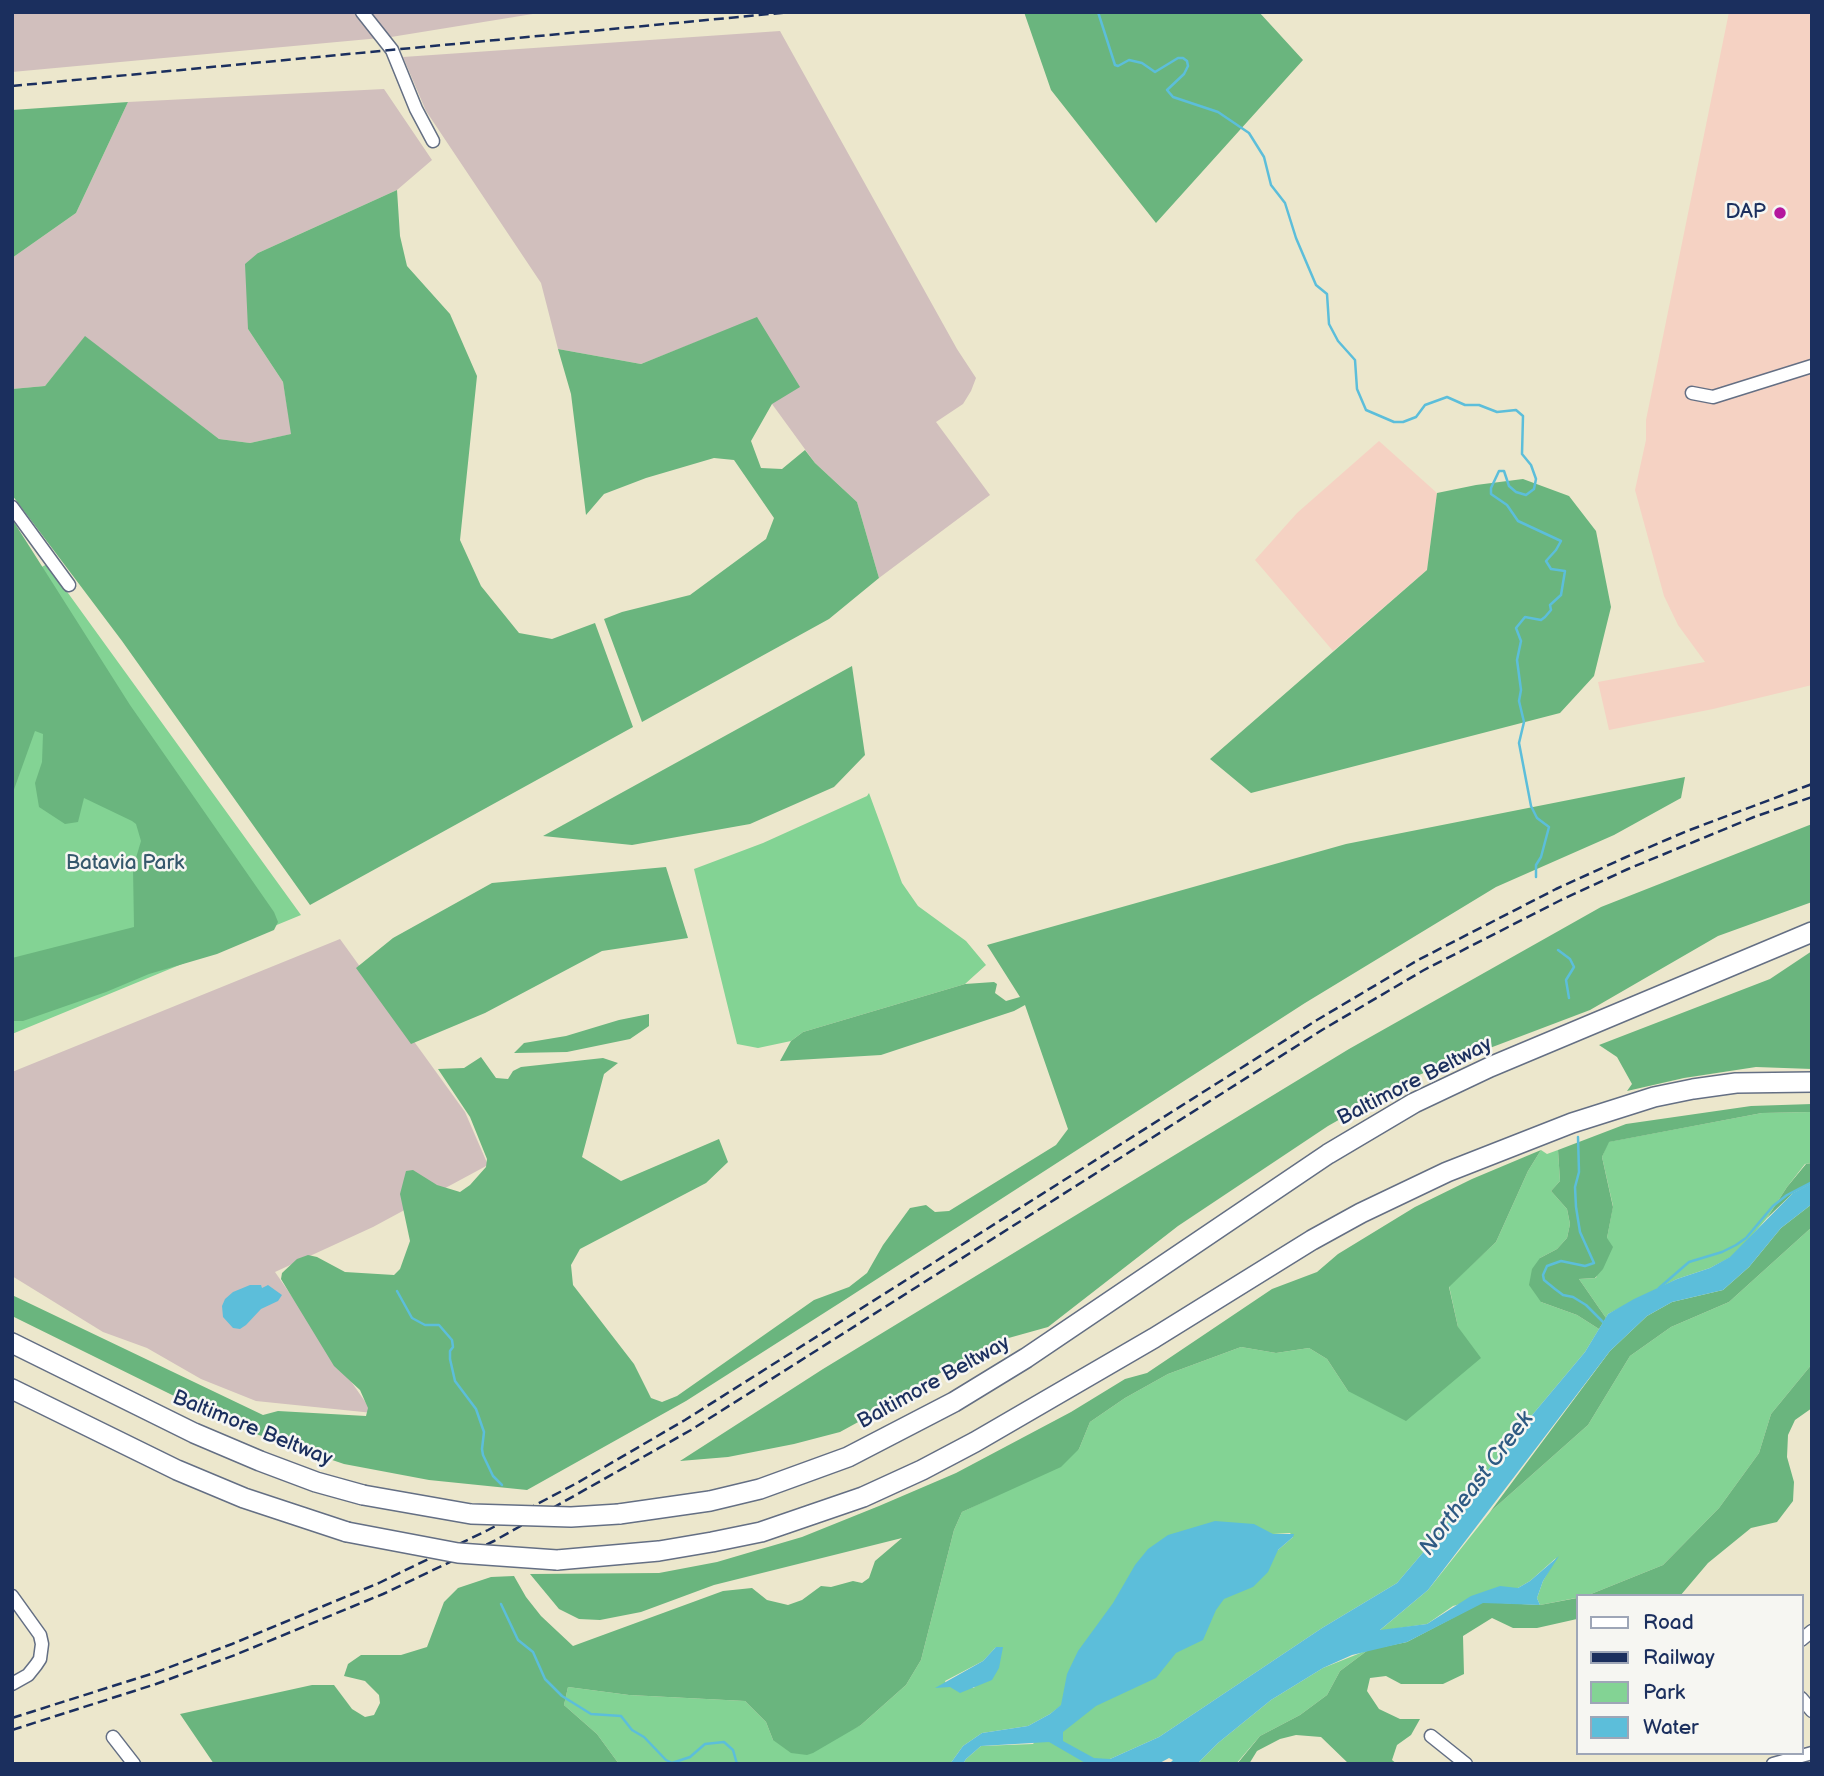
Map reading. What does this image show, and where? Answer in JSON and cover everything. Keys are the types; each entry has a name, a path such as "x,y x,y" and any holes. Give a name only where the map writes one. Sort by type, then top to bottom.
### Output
{"highway":[{"name":"Baltimore Beltway","path":"12,1343 194,1433 316,1482 363,1495 471,1514 571,1517 619,1514 710,1501 760,1489 848,1457 954,1402 1026,1358 1366,1129 1447,1086 1812,934"},
{"path":"12,1389 177,1470 244,1498 347,1532 458,1553 558,1560 659,1551 712,1542 761,1532 863,1497 922,1470 1143,1345 1312,1240 1447,1172 1572,1123 1654,1097 1736,1083 1812,1082"}],"street":[{"path":"362,12 392,50 416,109 433,141"},
{"path":"1692,393 1713,397 1812,366"},
{"path":"12,507 69,585"},
{"path":"12,1596 40,1635 41,1653 28,1675 12,1684"},
{"path":"1431,1736 1466,1764"},
{"path":"113,1737 134,1764"},
{"path":"1773,1764 1812,1753"}],"shaded area":[{"path":"12,12 545,12 391,37 12,72"},
{"path":"1729,12 1812,12 1812,685 1609,730 1598,682 1705,662 1678,625 1664,596 1635,490 1646,440 1646,420"},
{"path":"780,31 957,349 976,378 963,404 936,422 990,495 879,578 857,502 815,463 772,404 757,318 641,364 558,349 541,283 426,111 403,57"},
{"path":"384,89 432,160 397,190 258,253 248,329 283,382 292,434 250,443 219,439 85,337 45,386 12,389 12,258 76,213 128,102"},
{"path":"1379,441 1437,493 1427,570 1333,651 1255,560 1297,513"},
{"path":"340,939 465,1112 488,1165 373,1227 275,1272 373,1413 256,1401 201,1379 147,1348 103,1332 12,1276 12,1072"}],"green space":[{"path":"1024,12 1259,12 1303,60 1156,223 1051,90"},
{"path":"128,102 76,213 12,258 12,110"},
{"path":"397,190 400,236 407,266 450,314 477,376 460,540 481,586 519,633 552,639 595,623 633,727 310,905 122,641 12,495 12,389 45,386 85,336 219,439 250,443 291,434 283,382 248,329 245,264 258,253"},
{"path":"757,317 800,387 772,404 751,441 761,468 782,469 805,450 815,463 857,502 879,578 829,619 642,722 604,619 690,595 766,539 774,518 734,460 714,458 646,478 604,494 586,515 571,394 558,349 641,364"},
{"path":"1523,479 1569,496 1596,531 1611,607 1594,676 1560,713 1251,793 1210,759 1427,570 1437,493"},
{"name":"Batavia Park","path":"12,519 130,705 274,912 278,922 274,930 217,954 149,974 23,1021 12,1021 12,958 134,927 133,868 141,841 136,824 84,798 78,822 65,824 39,807 35,783 42,762 43,734 35,731 12,795"},
{"name":"Batavia Park","path":"47,564 301,915 12,1034 12,584"},
{"path":"852,666 865,755 834,787 750,824 632,845 543,836"},
{"path":"1685,777 1681,798 1614,835 1496,887 1305,1003 686,1401 527,1490 429,1480 344,1464 241,1429 12,1316 12,1295 263,1415 278,1411 366,1416 368,1408 360,1390 334,1366 281,1279 282,1273 297,1259 308,1255 345,1272 394,1275 400,1269 410,1241 400,1194 406,1171 413,1170 437,1185 460,1192 486,1167 487,1159 470,1117 438,1069 464,1068 481,1057 496,1078 508,1079 513,1071 521,1067 603,1058 618,1063 604,1074 582,1157 621,1181 719,1139 728,1162 706,1183 580,1249 571,1265 573,1285 634,1364 651,1398 662,1402 677,1396 814,1300 849,1287 867,1273 883,1245 910,1208 926,1205 935,1212 949,1211 1056,1145 1068,1129 1025,1005 881,1055 780,1061 791,1041 803,1032 965,984 994,982 997,984 995,993 1006,1001 1020,997 987,945 1346,844"},
{"path":"869,793 902,883 918,906 966,941 986,965 965,984 803,1032 791,1041 758,1048 737,1044 694,869 763,843"},
{"path":"1812,824 1812,902 1718,936 1590,1010 1416,1076 1328,1126 1178,1226 1048,1327 1005,1339 950,1366 913,1392 840,1432 728,1457 680,1461 823,1369 1349,1049 1601,907"},
{"path":"666,867 688,938 602,951 485,1013 411,1044 356,968 393,938 492,883"},
{"path":"1812,951 1812,1069 1756,1067 1684,1078 1627,1091 1632,1084 1617,1057 1599,1045 1770,979"},
{"path":"649,1014 649,1026 630,1039 567,1052 514,1053 524,1043 566,1036"},
{"path":"1812,1104 1812,1112 1762,1113 1609,1142 1602,1157 1613,1207 1607,1238 1613,1247 1603,1269 1595,1278 1579,1279 1606,1318 1599,1329 1577,1315 1541,1302 1529,1285 1532,1269 1540,1258 1557,1249 1567,1238 1570,1224 1567,1209 1551,1191 1560,1181 1558,1150 1626,1124 1751,1106"},
{"path":"1812,1112 1812,1163 1805,1164 1767,1218 1731,1257 1710,1268 1677,1279 1608,1314 1606,1318 1579,1279 1596,1278 1607,1238 1613,1206 1602,1157 1608,1142 1762,1113"},
{"path":"1541,1150 1547,1154 1558,1150 1560,1181 1551,1191 1567,1209 1570,1224 1567,1238 1557,1249 1540,1258 1541,1302 1577,1315 1599,1329 1585,1352 1397,1583 1322,1628 1159,1737 1110,1759 1106,1764 963,1764 981,1746 1033,1744 1062,1705 1028,1726 982,1733 963,1746 950,1764 619,1764 597,1734 564,1705 568,1687 629,1695 745,1701 766,1722 773,1740 844,1733 861,1725 906,1685 921,1660 954,1530 962,1512 1002,1493 1079,1449 1090,1422 1168,1374 1241,1347 1276,1353 1309,1348 1327,1359 1348,1391 1458,1327 1449,1286 1496,1242 1528,1171","holes":["1290,1533 1293,1537 1278,1550 1273,1534","996,1647 974,1688 947,1686 945,1681 983,1661"]},
{"path":"1541,1150 1528,1171 1496,1242 1449,1287 1458,1327 1481,1358 1406,1421 1348,1391 1327,1359 1309,1348 1276,1353 1241,1347 1168,1374 1125,1398 1090,1422 1079,1449 1061,1467 962,1512 954,1530 921,1660 906,1685 861,1725 813,1753 791,1753 773,1740 766,1722 745,1701 629,1695 568,1687 564,1705 597,1734 619,1764 214,1764 180,1714 312,1685 334,1685 352,1709 365,1717 374,1715 380,1703 379,1695 365,1681 344,1676 348,1664 361,1655 401,1655 427,1647 444,1602 458,1588 491,1577 514,1576 541,1616 573,1646 723,1591 752,1588 767,1600 788,1605 802,1600 821,1586 831,1587 853,1581 862,1583 869,1578 875,1561 902,1538 714,1585 641,1612 600,1620 579,1619 559,1609 530,1574 659,1573 717,1562 802,1537 879,1506 956,1473 1071,1412 1125,1379 1147,1373 1272,1289 1317,1272 1338,1254 1415,1207"},
{"path":"1812,1163 1812,1183 1793,1193 1767,1218 1787,1187 1806,1164"},
{"path":"1812,1204 1812,1227 1729,1302 1671,1327 1630,1356 1588,1425 1490,1512 1610,1351 1647,1316 1672,1302 1723,1290 1749,1267 1781,1228"},
{"path":"1812,1227 1812,1364 1771,1414 1759,1453 1719,1508 1663,1565 1591,1594 1576,1594 1576,1598 1540,1605 1537,1598 1556,1558 1518,1588 1453,1606 1427,1624 1379,1631 1428,1590 1490,1512 1588,1425 1630,1356 1671,1327 1729,1302"},
{"path":"1812,1364 1812,1408 1795,1420 1788,1435 1787,1457 1794,1482 1793,1501 1777,1522 1751,1528 1708,1563 1682,1594 1591,1594 1663,1565 1719,1508 1759,1453 1771,1414"},
{"path":"1576,1598 1576,1619 1537,1628 1513,1628 1492,1618 1463,1636 1464,1674 1443,1684 1401,1684 1386,1676 1370,1678 1367,1691 1379,1709 1400,1719 1420,1719 1411,1735 1397,1745 1392,1760 1397,1764 1349,1764 1321,1737 1296,1735 1280,1739 1257,1751 1249,1764 1237,1764 1260,1736 1300,1715 1327,1695 1340,1671 1368,1650 1407,1642 1483,1602 1540,1605"},
{"path":"1368,1650 1340,1671 1327,1695 1300,1715 1260,1736 1236,1764 1197,1764 1218,1743 1271,1700 1323,1668"}],"water":[{"path":"1812,1183 1812,1204 1781,1228 1749,1267 1723,1290 1672,1302 1647,1316 1610,1351 1428,1590 1380,1630 1427,1624 1471,1596 1500,1586 1518,1588 1559,1556 1543,1581 1537,1598 1540,1605 1483,1603 1407,1642 1352,1655 1323,1668 1271,1700 1218,1743 1197,1764 1169,1764 1173,1760 1169,1758 1158,1764 1087,1764 1049,1742 981,1746 963,1764 950,1764 963,1746 982,1733 1028,1726 1061,1705 1067,1674 1078,1651 1113,1603 1135,1565 1148,1549 1168,1535 1215,1521 1254,1524 1273,1534 1294,1534 1278,1550 1268,1572 1253,1587 1224,1599 1216,1610 1203,1640 1176,1653 1156,1678 1096,1706 1063,1732 1063,1741 1094,1758 1110,1759 1159,1737 1322,1628 1397,1583 1585,1352 1608,1314 1634,1299 1730,1257 1793,1193"},
{"path":"250,1285 261,1285 262,1288 268,1285 282,1295 278,1301 261,1309 246,1325 240,1329 233,1328 223,1317 222,1306 233,1292"},
{"path":"996,1647 1003,1647 999,1668 992,1680 960,1693 950,1687 935,1688 983,1661"}],"waterway":[{"path":"1098,12 1115,65 1129,60 1142,63 1155,72 1178,58 1183,58 1188,66 1184,74 1167,90 1173,97 1218,112 1249,133 1264,157 1271,185 1285,203 1316,285 1327,294 1329,324 1338,341 1355,360 1357,389 1366,410 1394,422 1403,422 1416,417 1425,405 1447,397 1465,405 1479,405 1497,412 1516,410 1523,416 1522,454 1531,465 1536,479 1534,489 1526,495 1516,492 1509,486 1504,471 1499,471 1491,494 1507,505 1518,521 1561,541 1546,561 1551,569 1565,571 1561,595 1550,605 1551,610 1545,617 1541,620 1525,617 1516,628 1521,641 1517,660 1521,690 1519,701 1524,722 1519,743 1531,806 1537,818 1549,827 1541,857 1536,865 1536,877"},
{"path":"1558,950 1570,959 1574,967 1566,980 1569,998"},
{"path":"1578,1137 1576,1207 1580,1232 1594,1263 1585,1266 1561,1261 1547,1266 1543,1275 1544,1280 1555,1289 1586,1305 1603,1322"},
{"name":"Northeast Creek","path":"1659,1288 1689,1262 1736,1245 1746,1238 1773,1206 1812,1182"},
{"path":"397,1291 412,1318 425,1325 439,1325 452,1340 450,1359 455,1381 476,1409 484,1432 483,1455 493,1476 502,1485"},
{"path":"501,1604 518,1640 533,1652 545,1679 562,1696 591,1714 621,1716 632,1730 644,1737 672,1763 690,1757 705,1744 724,1742 733,1750 737,1764"}],"railway":[{"path":"12,86 791,12"},
{"path":"12,1718 154,1673 232,1644 379,1583 488,1530 577,1483 685,1420 1317,1020 1418,960 1556,889 1624,858 1812,784"},
{"path":"12,1730 156,1684 235,1655 383,1594 494,1541 691,1430 1322,1030 1424,970 1628,869 1754,817 1812,797"}],"place":[{"name":"DAP","path":"1780,213"}]}
